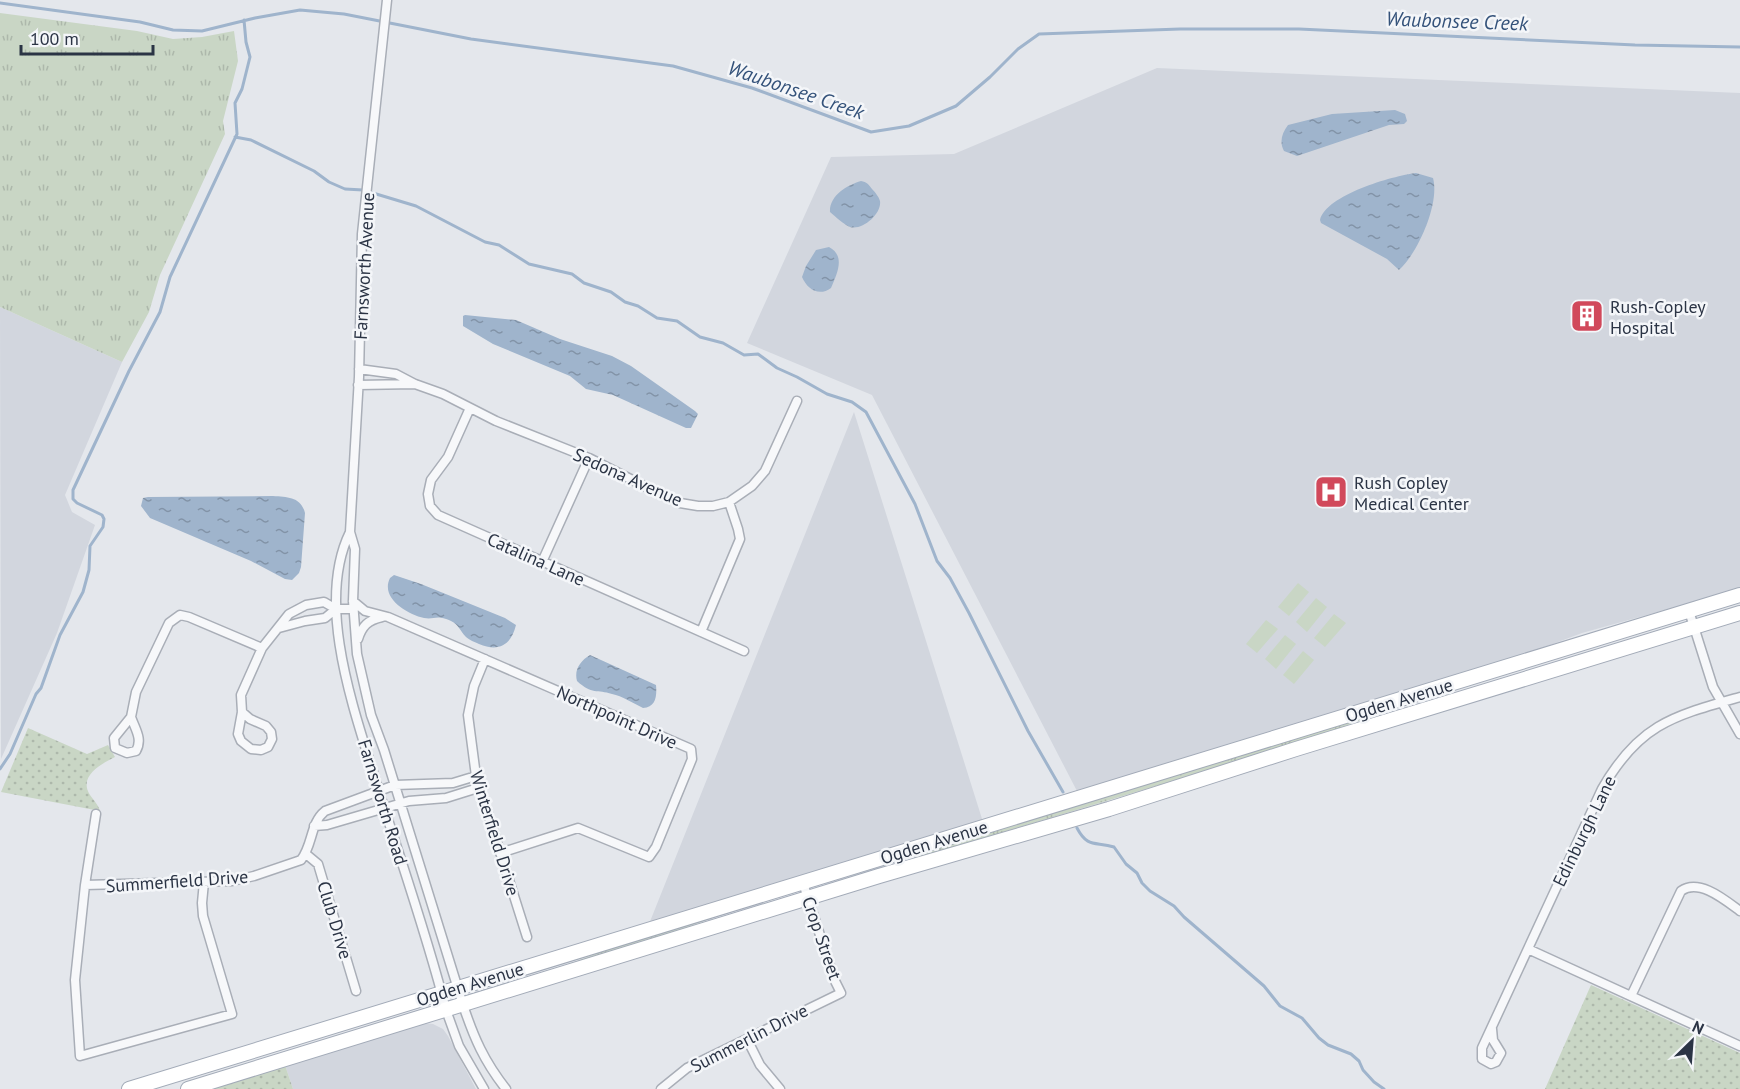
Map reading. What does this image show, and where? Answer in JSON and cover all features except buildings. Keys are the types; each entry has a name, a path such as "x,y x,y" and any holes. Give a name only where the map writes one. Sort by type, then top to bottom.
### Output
{"main road":[{"name":"Ogden Avenue","path":"129,1089 1740,595"},
{"name":"Ogden Avenue","path":"188,1089 1740,614"}],"street":[{"name":"Farnsworth Avenue","path":"354,605 356,549 350,532 359,369 362,234 387,0"},
{"name":"Sedona Avenue","path":"359,369 390,372 415,384 443,393 495,421 589,458 680,503 713,506 729,502"},
{"name":"Sedona Avenue","path":"358,385 415,384"},
{"path":"700,632 740,539 729,502 752,486 765,471 797,401"},
{"name":"Catalina Lane","path":"470,408 448,457 431,480 428,494 430,506 438,515 744,651"},
{"path":"542,562 589,458"},
{"name":"Farnsworth Avenue","path":"336,609 336,589 342,548 350,532"},
{"path":"242,712 250,719 266,726 271,732 272,739 268,747 261,750 251,748 241,741 238,734 242,712 241,695 262,648 289,614 306,605 324,602 336,609"},
{"path":"279,628 325,618 336,609 354,605"},
{"name":"Northpoint Drive","path":"354,605 365,611 388,617 691,749 692,759 656,847 649,857 578,828 500,853"},
{"name":"Farnsworth Road","path":"354,605 356,644 371,715 458,987"},
{"name":"Farnsworth Road","path":"336,609 345,676 441,992"},
{"path":"1689,611 1713,687 1740,734"},
{"path":"130,717 136,692 169,622 180,615 262,648"},
{"path":"356,644 360,632 367,623 375,618 388,617"},
{"name":"Winterfield Drive","path":"485,659 474,686 468,715 476,776 527,937"},
{"name":"Edinburgh Lane","path":"1492,1029 1602,789 1620,760 1645,735 1681,714 1740,697"},
{"path":"306,854 314,826 319,816 325,811 395,785 453,783 476,776"},
{"path":"314,826 327,825 384,807 417,800 446,798 478,788"},
{"path":"96,814 85,885 75,980 80,1056 232,1014 203,916 204,882"},
{"name":"Summerfield Drive","path":"85,885 232,881 301,860 306,854"},
{"name":"Club Drive","path":"306,854 318,864 356,991"},
{"name":"Crop Street","path":"803,883 841,993"},
{"path":"1631,996 1681,891 1686,887 1698,887 1710,892 1740,911"},
{"path":"1528,949 1740,1046"},
{"path":"458,987 462,1005 484,1059 506,1089"},
{"path":"441,992 459,1046 484,1089"},
{"name":"Summerlin Drive","path":"661,1089 687,1068 841,993"},
{"path":"747,1039 760,1065 780,1089"}],"shaded area":[{"name":"Rush Copley Medical Center","path":"1157,68 1740,93 1740,589 1582,633 1507,661 1078,793 872,395 747,343 831,157 954,154"},
{"path":"0,307 122,362 65,495 72,512 95,525 57,633 1,759"},
{"path":"854,412 983,822 649,924 735,709"},
{"path":"424,1023 443,1029 476,1089 293,1089 285,1065"}],"green space":[{"path":"0,13 137,31 173,39 234,31 238,61 223,121 225,134 160,275 149,312 122,362 0,307"},
{"path":"1298,583 1309,592 1289,616 1278,607"},
{"path":"1316,598 1327,607 1307,632 1296,622"},
{"path":"1334,614 1346,623 1325,647 1314,638"},
{"path":"1266,620 1278,629 1257,653 1246,644"},
{"path":"1285,635 1296,644 1276,669 1265,659"},
{"path":"1303,651 1314,660 1294,684 1283,675"},
{"path":"1378,712 1378,714 1295,744 891,866 971,837"},
{"path":"28,728 87,754 108,745 115,757 93,772 87,782 90,795 100,811 1,792"},
{"path":"720,914 671,933 549,971 615,947"},
{"path":"1591,985 1740,1053 1740,1089 1545,1089"},
{"path":"285,1065 293,1089 207,1089"}],"water":[{"path":"1395,110 1405,114 1407,121 1404,124 1389,125 1297,156 1282,148 1282,138 1288,125 1332,114"},
{"path":"1416,173 1433,178 1433,201 1420,240 1399,270 1387,259 1321,223 1320,220 1325,211 1347,195 1392,178"},
{"path":"861,181 876,193 880,206 875,216 855,228 842,222 830,212 830,206 840,192"},
{"path":"829,247 837,255 839,266 831,288 818,292 810,288 802,277 816,250"},
{"path":"465,315 516,320 560,339 612,356 631,366 698,414 691,428 686,428 613,395 586,389 570,376 493,344 463,326"},
{"path":"273,496 297,501 305,513 301,567 292,580 285,579 251,561 150,518 141,506 143,498 148,497"},
{"path":"394,575 505,618 516,625 511,638 498,647 486,646 467,638 451,621 442,618 424,618 410,613 397,604 389,592 390,578"},
{"path":"590,655 656,685 656,697 651,706 643,708 620,696 591,690 577,681 577,670 583,660"}],"waterway":[{"name":"Waubonsee Creek","path":"0,3 140,22 173,30 202,31 300,10 344,14 471,39 673,66 752,88 871,132 909,126 956,106 1018,49 1039,34 1180,29 1299,29 1635,45 1740,47"},
{"path":"0,769 10,754 36,694 41,688 60,635 83,592 89,570 90,546 103,527 102,515 77,503 73,499 73,490 129,371 160,312 170,277 237,134 235,103 242,89 250,57 244,20"},
{"path":"235,137 251,140 345,189 363,190 416,206 485,242 499,245 529,264 572,274 584,283 611,292 625,302 638,306 657,318 677,321 700,337 723,343 744,355 758,354 777,368 827,394 852,402 866,412 915,504 937,561 950,578 1028,731 1063,792"},
{"path":"1077,828 1089,842 1114,847 1150,891 1174,906 1264,986 1280,1006 1302,1018 1319,1038 1328,1045 1351,1054 1374,1082 1384,1089"}],"place":[{"name":"Rush-Copley Hospital","path":"1587,316"},
{"name":"Rush Copley Medical Center","path":"1331,492"}]}
